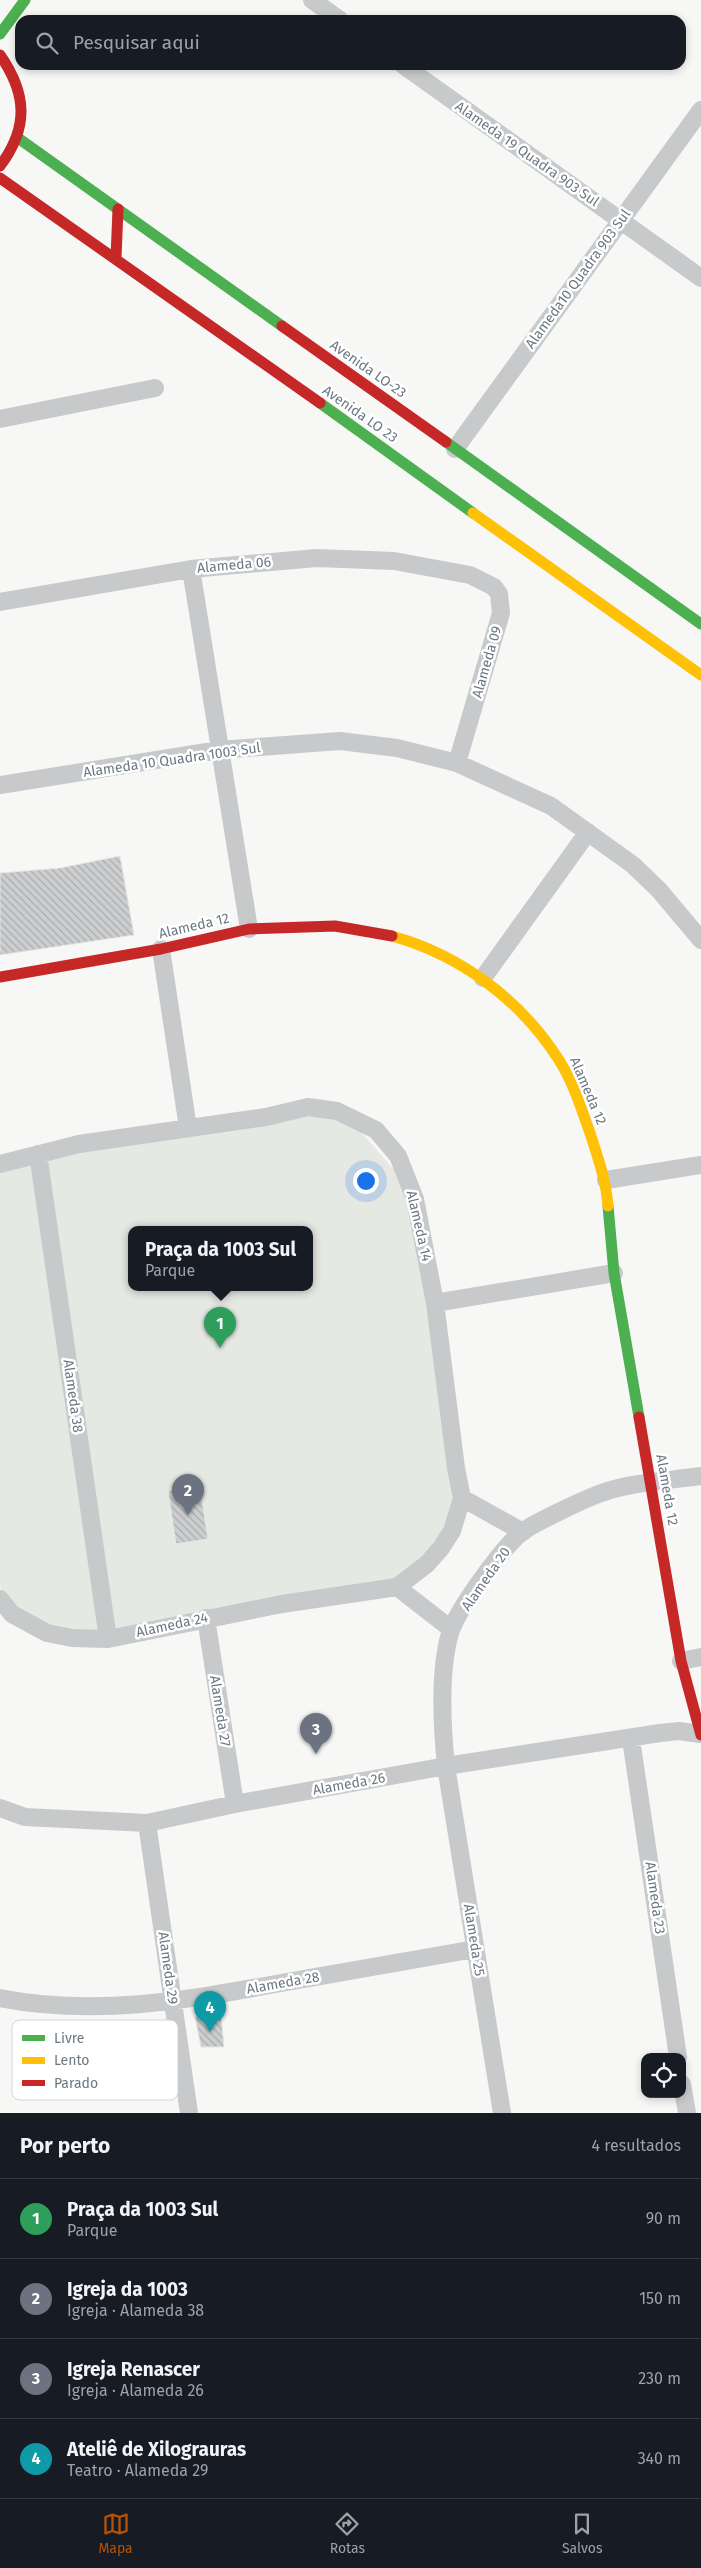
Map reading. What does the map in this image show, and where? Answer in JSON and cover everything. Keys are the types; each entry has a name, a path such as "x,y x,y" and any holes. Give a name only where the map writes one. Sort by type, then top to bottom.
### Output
{"street":[{"path":"0,34 25,0"},
{"path":"312,0 333,15"},
{"path":"0,55 13,71 22,104 18,138 8,157 0,166"},
{"name":"Alameda 19 Quadra 903 Sul","path":"410,70 701,278"},
{"name":"Alameda10 Quadra 903 Sul","path":"455,449 701,110"},
{"name":"Avenida LO-23","path":"18,138 701,624"},
{"name":"Avenida LO 23","path":"0,178 116,258 701,675"},
{"path":"116,258 118,209"},
{"path":"0,419 155,388"},
{"name":"Alameda 06","path":"0,602 191,569 318,558 394,561 470,575"},
{"path":"191,569 249,929"},
{"name":"Alameda 09","path":"457,763 501,613 499,594 494,587 470,575"},
{"name":"Alameda 10 Quadra 1003 Sul","path":"0,784 219,750 340,741 397,748 457,763 550,806 633,865 659,890 700,936"},
{"path":"483,978 588,832"},
{"name":"Alameda 12","path":"0,977 162,949 249,929 335,926 384,934 420,944 483,978 528,1019 559,1060 578,1101 606,1180 614,1273 681,1661 700,1734"},
{"path":"162,949 188,1128"},
{"name":"Alameda 14","path":"0,1164 79,1144 266,1117 308,1107 337,1111 376,1130 398,1156 415,1199 435,1303 456,1468 462,1498 452,1531 441,1548 427,1564 397,1587"},
{"name":"Alameda 38","path":"38,1154 108,1639"},
{"path":"606,1180 701,1165"},
{"path":"435,1303 614,1273"},
{"name":"Alameda 20","path":"446,1766 441,1717 451,1629 476,1588 502,1552 523,1532 596,1495 701,1476"},
{"path":"462,1498 523,1532"},
{"path":"397,1587 451,1629"},
{"name":"Alameda 24","path":"0,1600 12,1614 47,1633 72,1638 108,1639 206,1618 354,1592 397,1587"},
{"name":"Alameda 27","path":"206,1618 234,1804"},
{"path":"681,1661 701,1658"},
{"name":"Alameda 26","path":"0,1808 25,1817 147,1824 234,1804 446,1766 679,1731 700,1734"},
{"name":"Alameda 23","path":"631,1739 677,2053"},
{"name":"Alameda 25","path":"446,1766 502,2113"},
{"name":"Alameda 29","path":"147,1824 176,2020"},
{"name":"Alameda 28","path":"0,1998 22,2002 98,2007 174,2002 475,1949"},
{"name":"Alameda 29","path":"178,2032 189,2113"},
{"path":"684,2098 687,2113"}],"shaded area":[{"path":"289,1112 347,1116 417,1196 462,1501 441,1548 397,1587 94,1638 12,1614 0,1586 0,1165"}],"building":[{"path":"120,856 134,935 0,955 0,873 60,868"},
{"path":"200,1487 208,1539 176,1544 168,1491"},
{"path":"221,2014 224,2047 201,2047 195,2017"}],"traffic: fast":[{"path":"0,34 25,0"},
{"path":"18,138 282,326"},
{"path":"320,403 473,513"},
{"path":"446,442 701,624"},
{"path":"608,1206 614,1273 639,1417"}],"traffic: slow":[{"path":"473,513 701,675"},
{"path":"392,936 417,944 441,955 486,982 507,999 543,1038 564,1068 576,1095 601,1169 608,1206"}],"traffic: jam":[{"path":"0,55 15,83 20,97 21,110 16,138 0,166"},
{"path":"0,178 320,403"},
{"path":"116,258 118,209"},
{"path":"282,326 446,442"},
{"path":"0,977 161,949 249,929 335,926 392,936"},
{"path":"639,1417 681,1661 701,1735"}],"place":[{"name":"Praça da 1003 Sul","path":"220,1348"},
{"name":"Igreja da 1003","path":"188,1515"},
{"name":"Igreja Renascer","path":"316,1754"},
{"name":"Ateliê de Xilograuras","path":"210,2032"}]}
